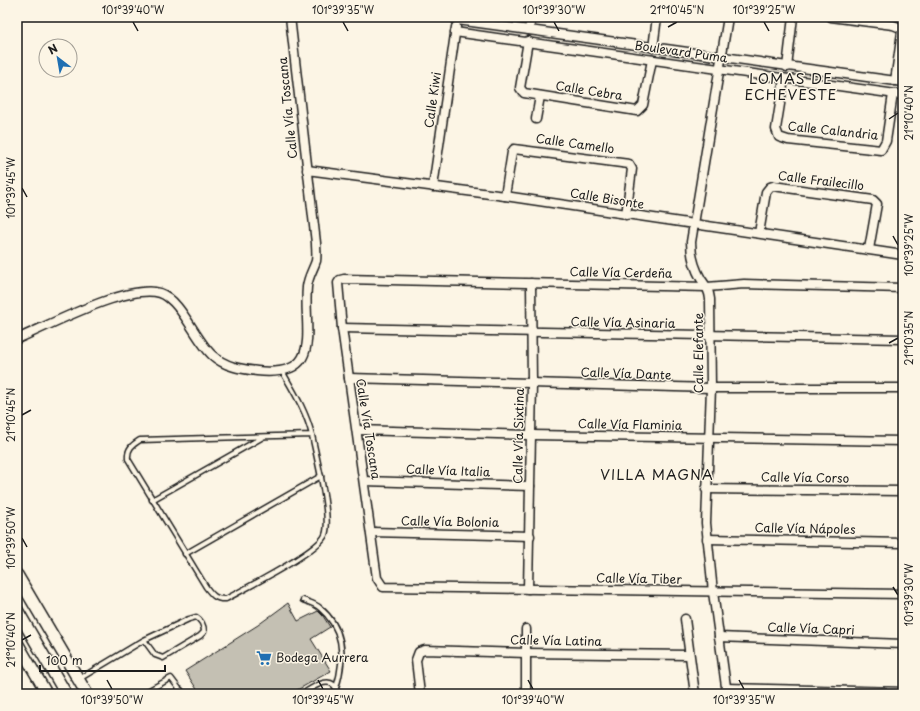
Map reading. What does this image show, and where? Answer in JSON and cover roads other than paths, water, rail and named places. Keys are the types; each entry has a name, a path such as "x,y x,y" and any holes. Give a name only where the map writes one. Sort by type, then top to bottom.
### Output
{"main road":[{"path":"17,575 87,694"},
{"path":"17,610 66,694"}],"street":[{"name":"Calle Vía Toscana","path":"282,370 294,366 300,361 307,346 306,289 309,277 316,262 316,243 290,17"},
{"path":"529,30 531,17"},
{"path":"653,48 657,17"},
{"name":"Calle Elefante","path":"726,691 707,539 706,489 711,388 710,299 707,286 697,270 691,252 728,17"},
{"path":"787,67 793,17"},
{"path":"831,17 903,27 899,82"},
{"name":"Boulevard Puma","path":"457,18 722,58 899,82"},
{"name":"Calle Kiwi","path":"433,187 457,18"},
{"name":"Boulevard Puma","path":"455,32 903,95"},
{"name":"Calle Cebra","path":"528,42 520,86 521,91 526,94 634,110 640,109 643,105 652,60"},
{"name":"Calle Calandria","path":"784,79 776,129 779,137 788,140 878,150 884,148 893,94"},
{"name":"Calle Cebra","path":"536,119 540,96"},
{"name":"Calle Camello","path":"505,196 512,152 517,148 629,164 632,169 626,214"},
{"name":"Calle Bisonte","path":"307,170 505,196 903,255"},
{"name":"Calle Frailecillo","path":"760,233 766,192 773,186 875,200 877,204 869,249"},
{"name":"Calle Vía Toscana","path":"340,280 338,284 342,328 378,582"},
{"name":"Calle Vía Cerdeña","path":"340,280 707,286 744,284 903,288"},
{"name":"Calle Vía Sixtina","path":"528,589 532,383 531,283"},
{"path":"17,339 107,300 149,292 159,293 169,298 199,339 212,355 220,361 233,367 247,370 270,372 282,370"},
{"name":"Calle Vía Asinaria","path":"342,328 711,337 903,339"},
{"name":"Calle Vía Dante","path":"349,378 711,388 903,388"},
{"name":"Calle Vía Flaminia","path":"357,430 531,435 903,440"},
{"name":"Calle Vía Italia","path":"364,481 530,486"},
{"name":"Calle Vía Corso","path":"706,489 903,491"},
{"name":"Calle Vía Bolonia","path":"370,532 530,536"},
{"name":"Calle Vía Nápoles","path":"707,539 903,543"},
{"name":"Calle Vía Tiber","path":"378,582 385,588 903,594"},
{"path":"685,618 695,694"},
{"path":"526,629 526,694"},
{"name":"Calle Vía Capri","path":"719,637 903,644"},
{"path":"19,649 47,694"},
{"name":"Calle Vía Latina","path":"420,694 416,660 417,656 422,650 689,655"},
{"path":"726,691 903,692"}],"lane":[{"path":"282,370 306,415 312,435 321,476 326,517 326,534 318,545 292,562 226,599 220,600 213,596 185,554 128,459 127,453 131,446 140,440 312,435"},
{"path":"152,500 264,437"},
{"path":"185,554 321,476"},
{"path":"303,600 319,607 335,626 342,646 341,670 336,688 336,694"},
{"path":"78,679 144,640 189,618 196,617 200,620 204,628 204,632 200,636 163,658 156,655 144,640"},
{"path":"142,694 169,678 174,680 182,692 174,694"},
{"path":"302,694 326,682 331,682 336,688"}],"place":[{"name":"Bodega Aurrera","path":"264,658"}],"district":[{"name":"LOMAS DE ECHEVESTE","path":"791,88"},
{"name":"VILLA MAGNA","path":"657,475"}]}
